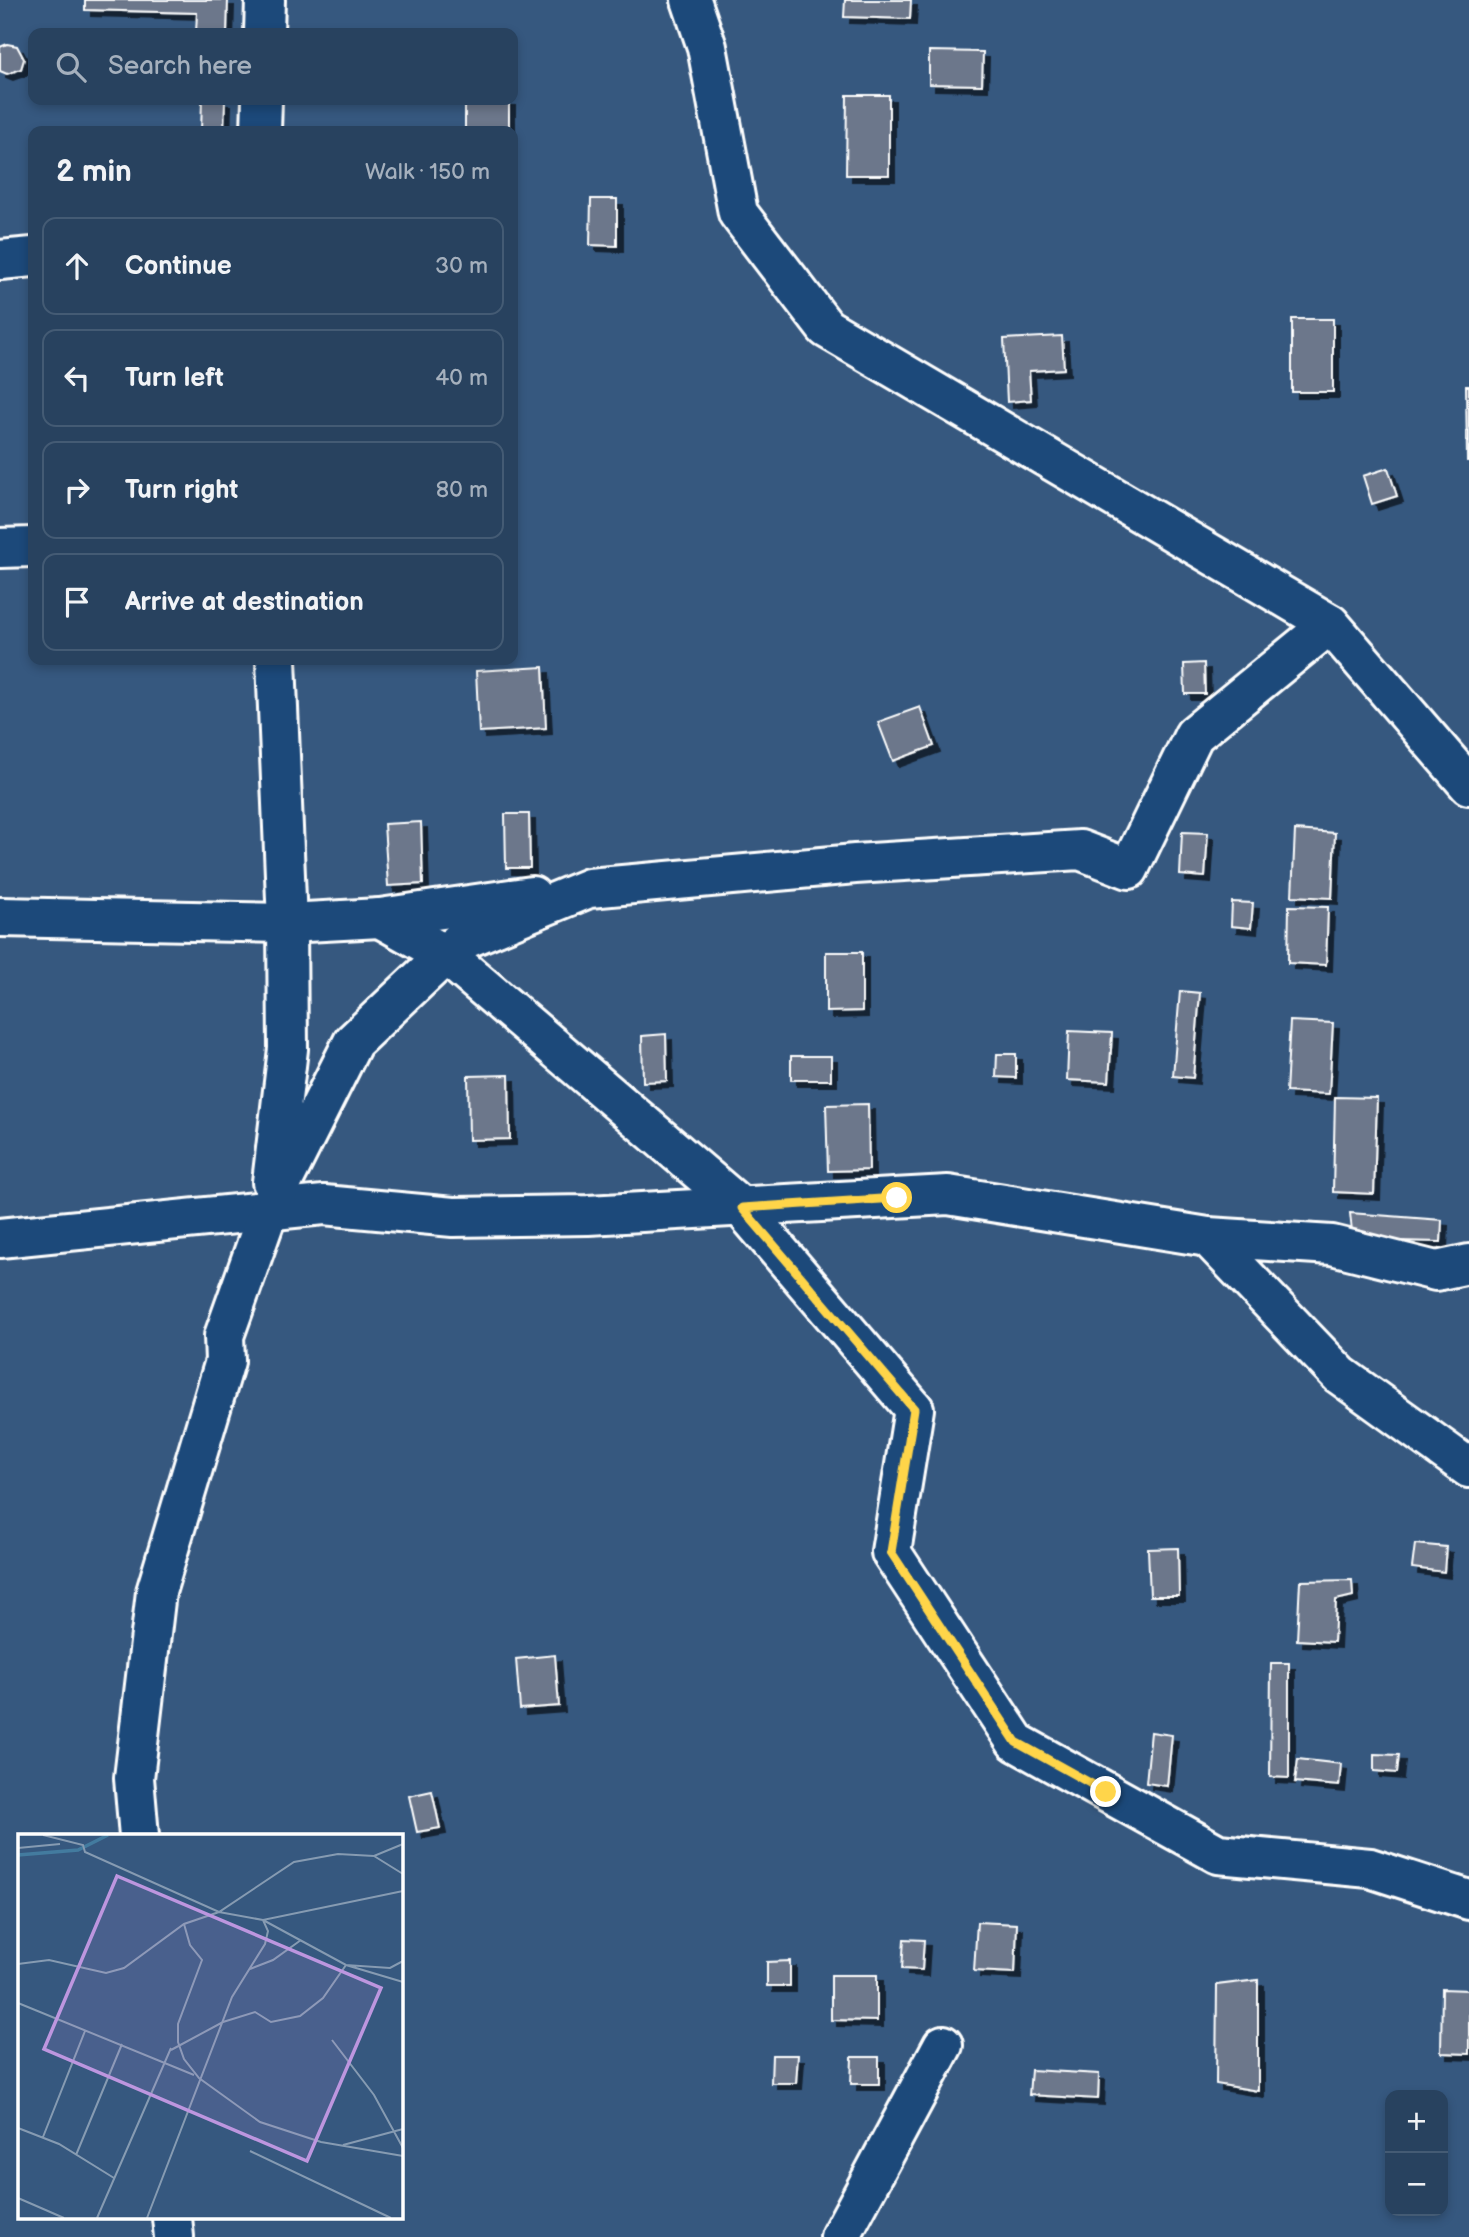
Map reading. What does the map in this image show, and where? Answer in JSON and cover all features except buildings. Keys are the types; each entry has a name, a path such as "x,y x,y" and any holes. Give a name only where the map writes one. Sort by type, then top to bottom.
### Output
{"street":[{"path":"264,28 265,0"},
{"path":"691,0 707,47 737,213 826,328 1330,624 1469,785"},
{"path":"261,126 262,105"},
{"path":"0,260 28,257"},
{"path":"0,548 28,547"},
{"path":"0,916 287,923 380,918 589,888 855,864 1080,850 1129,869 1194,735 1330,624"},
{"path":"269,1209 288,1049 287,923 276,665"},
{"path":"139,1834 134,1778 156,1592 225,1361 224,1336 269,1209 353,1042 460,941 589,888"},
{"path":"380,918 446,955 742,1208 914,1409 891,1552 1016,1742 1218,1854 1370,1868 1469,1900"},
{"path":"0,1238 324,1205 453,1217 742,1208 948,1195 1208,1237 1332,1245 1436,1271 1469,1264"},
{"path":"1208,1237 1340,1375 1469,1468"},
{"path":"840,2237 943,2045"}],"route":[{"path":"897,1198 742,1208 914,1409 891,1552 1016,1742 1106,1792"}]}
